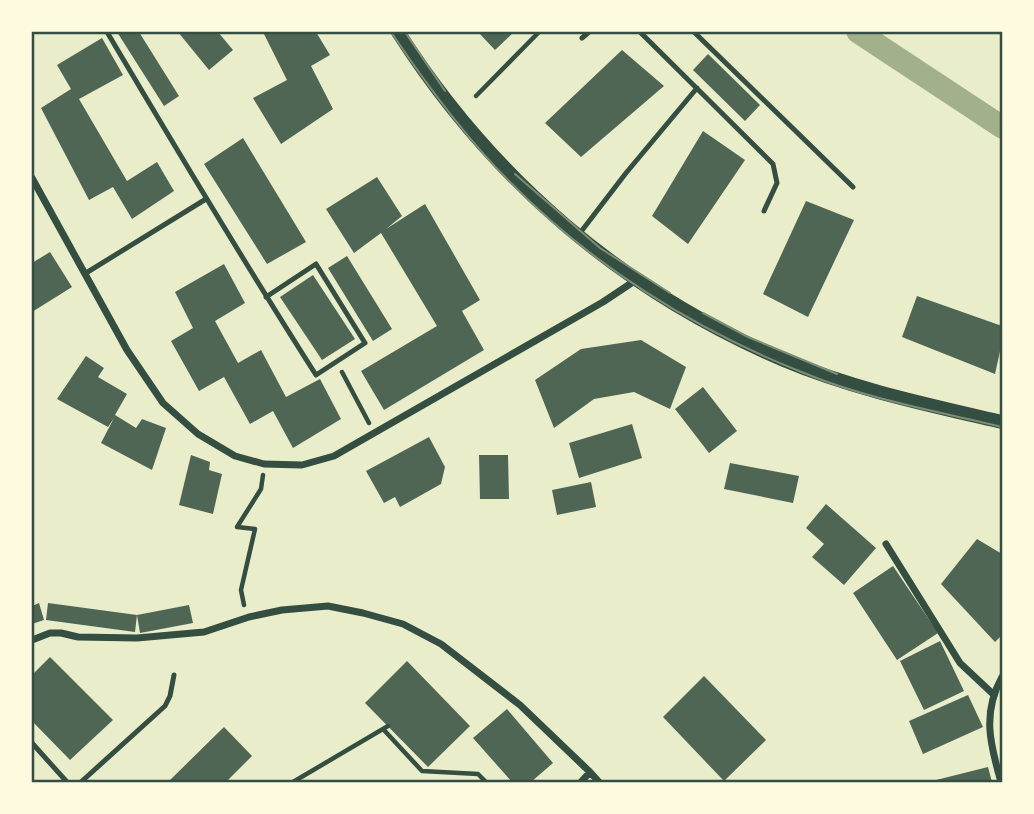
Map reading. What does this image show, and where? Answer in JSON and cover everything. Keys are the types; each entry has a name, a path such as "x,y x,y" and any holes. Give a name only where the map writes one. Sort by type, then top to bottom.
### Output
{"main road":[{"path":"398,32 478,141 531,195 578,236 637,279 688,311 784,360 862,387 1003,422"}],"street":[{"path":"32,178 127,351 163,402 198,434 225,451 264,464 302,465 334,456 603,302 637,279"},
{"path":"886,544 960,663 993,694"},
{"path":"32,640 61,632 78,637 137,638 195,633 282,610 328,606 363,613 403,624 441,644 520,705 599,782"},
{"path":"1001,782 989,721 993,694 1003,677"},
{"path":"581,782 590,772"}],"lane":[{"path":"107,32 206,200 266,297 316,375 365,344 316,264 266,297"},
{"path":"582,38 589,32"},
{"path":"640,32 773,164 777,183 764,211"},
{"path":"694,32 853,187"},
{"path":"578,236 697,88"},
{"path":"86,273 206,200"},
{"path":"81,782 165,706 174,676"},
{"path":"32,743 67,782"}],"path":[{"path":"476,96 539,32"},
{"path":"336,362 375,432"},
{"path":"249,617 241,590 255,529 237,527 261,488 264,464"},
{"path":"292,782 385,728 422,771 478,774 485,782"}],"building":[{"path":"117,32 139,32 179,96 164,106"},
{"path":"178,32 218,32 233,50 209,70"},
{"path":"263,32 316,32 330,55 311,66 333,109 281,144 253,98 287,80"},
{"path":"478,32 514,32 495,50"},
{"path":"102,38 123,75 79,99 127,181 157,162 174,191 132,219 113,187 89,200 41,108 71,89 57,65"},
{"path":"622,50 664,86 581,157 545,123"},
{"path":"708,54 760,105 745,121 693,70"},
{"path":"703,131 745,160 688,244 652,216"},
{"path":"243,138 306,242 267,264 204,164"},
{"path":"377,177 402,216 386,229 425,204 480,300 462,311 484,350 384,410 361,371 437,326 381,233 354,253 326,209"},
{"path":"806,201 854,220 808,317 763,294"},
{"path":"50,252 72,287 32,312 32,263"},
{"path":"347,256 392,329 373,341 328,268"},
{"path":"224,264 245,303 215,321 238,363 261,350 286,397 320,379 341,419 293,448 273,411 250,424 224,377 199,391 171,341 193,328 175,292"},
{"path":"313,275 355,339 322,360 280,297"},
{"path":"917,296 1002,326 1002,342 995,374 902,337"},
{"path":"641,340 686,367 670,409 634,392 594,399 554,428 535,380 581,349"},
{"path":"86,356 104,368 98,377 127,394 115,415 136,428 142,419 166,428 152,470 101,443 114,418 108,427 57,399"},
{"path":"703,387 737,431 709,453 675,409"},
{"path":"632,424 642,458 579,478 569,443"},
{"path":"429,437 445,467 441,484 400,507 395,497 384,503 366,471"},
{"path":"191,455 210,462 209,470 222,474 213,514 179,505"},
{"path":"479,455 508,455 509,499 480,499"},
{"path":"730,463 799,476 793,503 724,489"},
{"path":"591,482 596,507 557,515 552,490"},
{"path":"826,504 876,548 844,585 812,557 824,544 806,528"},
{"path":"977,539 1002,554 1002,635 995,642 941,584"},
{"path":"893,566 938,633 897,660 853,593"},
{"path":"39,603 44,620 32,624 32,606"},
{"path":"48,603 137,615 135,632 46,620"},
{"path":"189,605 193,623 140,633 137,615"},
{"path":"940,641 964,691 924,710 900,661"},
{"path":"50,657 113,720 70,760 32,721 32,675"},
{"path":"407,661 470,726 428,767 365,703"},
{"path":"704,676 766,740 724,781 663,717"},
{"path":"968,695 983,727 923,754 909,721"},
{"path":"507,709 553,763 531,782 512,782 473,738"},
{"path":"224,727 252,756 226,782 168,782"},
{"path":"988,767 992,782 928,782"}],"waterway":[{"path":"858,32 1002,127"}],"tram line":[{"path":"391,32 446,109 509,181 574,240 646,292 723,337 804,373 902,404 1002,427"},
{"path":"405,32 445,91"},
{"path":"515,174 600,248 670,293"},
{"path":"703,313 748,337 837,374"}]}
